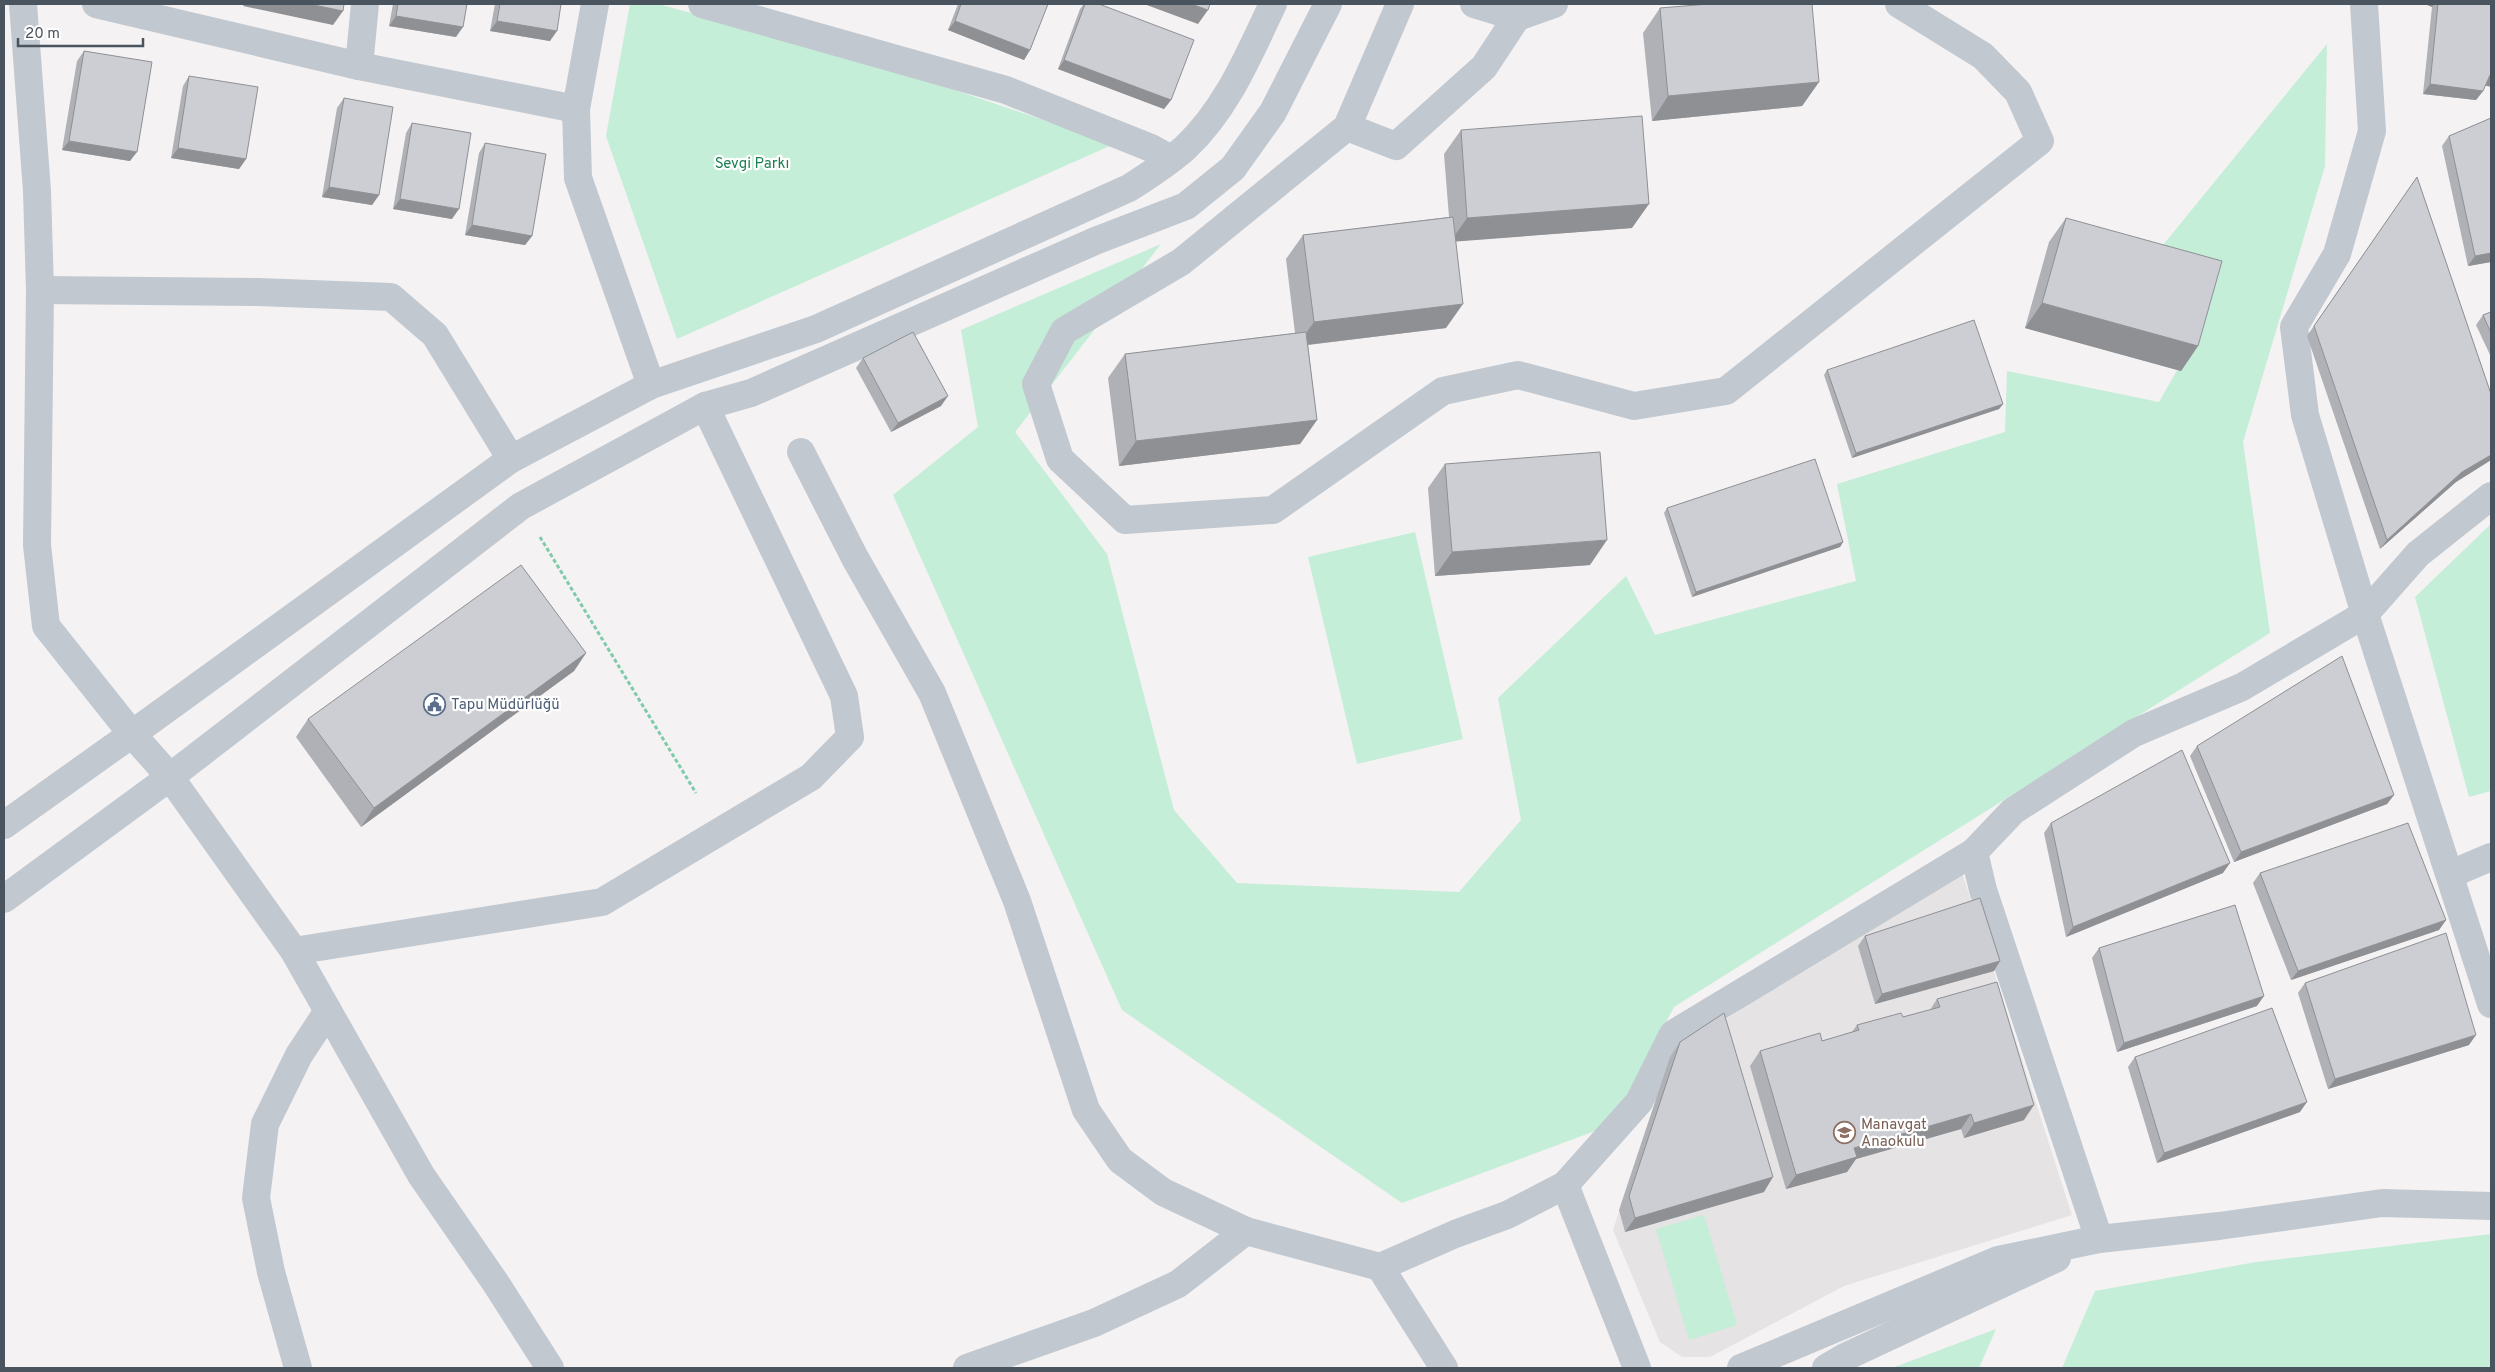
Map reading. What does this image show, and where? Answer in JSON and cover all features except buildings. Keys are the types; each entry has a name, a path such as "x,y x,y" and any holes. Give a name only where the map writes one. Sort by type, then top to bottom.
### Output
{"street":[{"path":"23,4 37,191 40,290 37,545 46,626 132,734 170,777 294,950 421,1175 495,1282 550,1368"},
{"path":"96,4 359,66 576,110"},
{"path":"359,66 365,4"},
{"path":"595,4 576,110 578,178 651,385"},
{"path":"702,4 1006,90 1151,148 1171,159"},
{"path":"4,825 511,459 651,385 816,329 1129,188 1171,159 1205,126 1238,78 1273,4"},
{"path":"4,899 170,777 521,506 705,406 751,393 1095,241 1186,206 1233,168 1273,112 1328,4"},
{"path":"1400,4 1347,128 1181,262 1064,331 1036,384 1060,459 1126,520 1273,510 1443,391 1518,375 1634,406 1726,391 2040,141 2018,92 1983,56 1899,4"},
{"path":"1474,4 1517,17 1554,4"},
{"path":"2364,4 2372,131 2338,254 2294,327 2305,415 2365,614 2451,874 2491,1004"},
{"path":"1347,128 1396,146 1484,66 1517,17"},
{"path":"40,290 258,292 391,297 435,335 511,459"},
{"path":"294,950 602,902 811,777 850,737 844,696 705,406"},
{"path":"801,452 855,558 932,693 1017,901 1086,1110 1120,1160 1163,1192 1246,1231 1380,1267 1455,1234 1507,1214 1565,1185 1639,1102 1673,1034 1974,852 2013,811 2134,733 2242,687 2365,614 2418,554 2491,496"},
{"path":"1974,852 1982,890 2099,1239"},
{"path":"2451,874 2491,857"},
{"path":"298,1368 271,1272 256,1198 264,1124 299,1055 328,1011"},
{"path":"1565,1185 1639,1367"},
{"path":"1741,1368 1998,1260 2099,1239 2219,1226 2382,1203 2491,1206"},
{"path":"967,1368 1094,1323 1178,1284 1246,1231"},
{"path":"1826,1368 1843,1358 2099,1239"},
{"path":"1380,1267 1444,1368"}],"path":[{"path":"521,506 696,793"}],"shaded area":[{"name":"Manavgat Anaokulu","path":"1959,863 2072,1215 1844,1286 1710,1357 1682,1357 1660,1342 1613,1230 1670,1057"}],"green space":[{"name":"Sevgi Parkı","path":"630,4 658,4 869,61 1114,144 677,339 606,136"},
{"path":"2327,44 2325,166 2243,442 2270,633 1674,1007 1611,1125 1402,1203 1122,1010 893,495 978,427 961,330 1161,244 1015,432 1107,554 1174,810 1237,883 1459,892 1521,820 1498,698 1626,576 1655,635 1856,581 1837,484 2005,432 2007,371 2159,402 2200,330 2163,245"},
{"path":"2491,524 2491,791 2469,797 2415,597"},
{"path":"1415,532 1463,739 1357,764 1308,557"},
{"path":"1704,1215 1737,1325 1689,1340 1656,1229"},
{"path":"2491,1234 2491,1368 2062,1368 2095,1291 2256,1262"},
{"path":"1996,1329 1979,1368 1892,1368"}],"place":[{"name":"Tapu Müdürlüğü","path":"435,704"},
{"name":"Manavgat Anaokulu","path":"1845,1133"}]}
